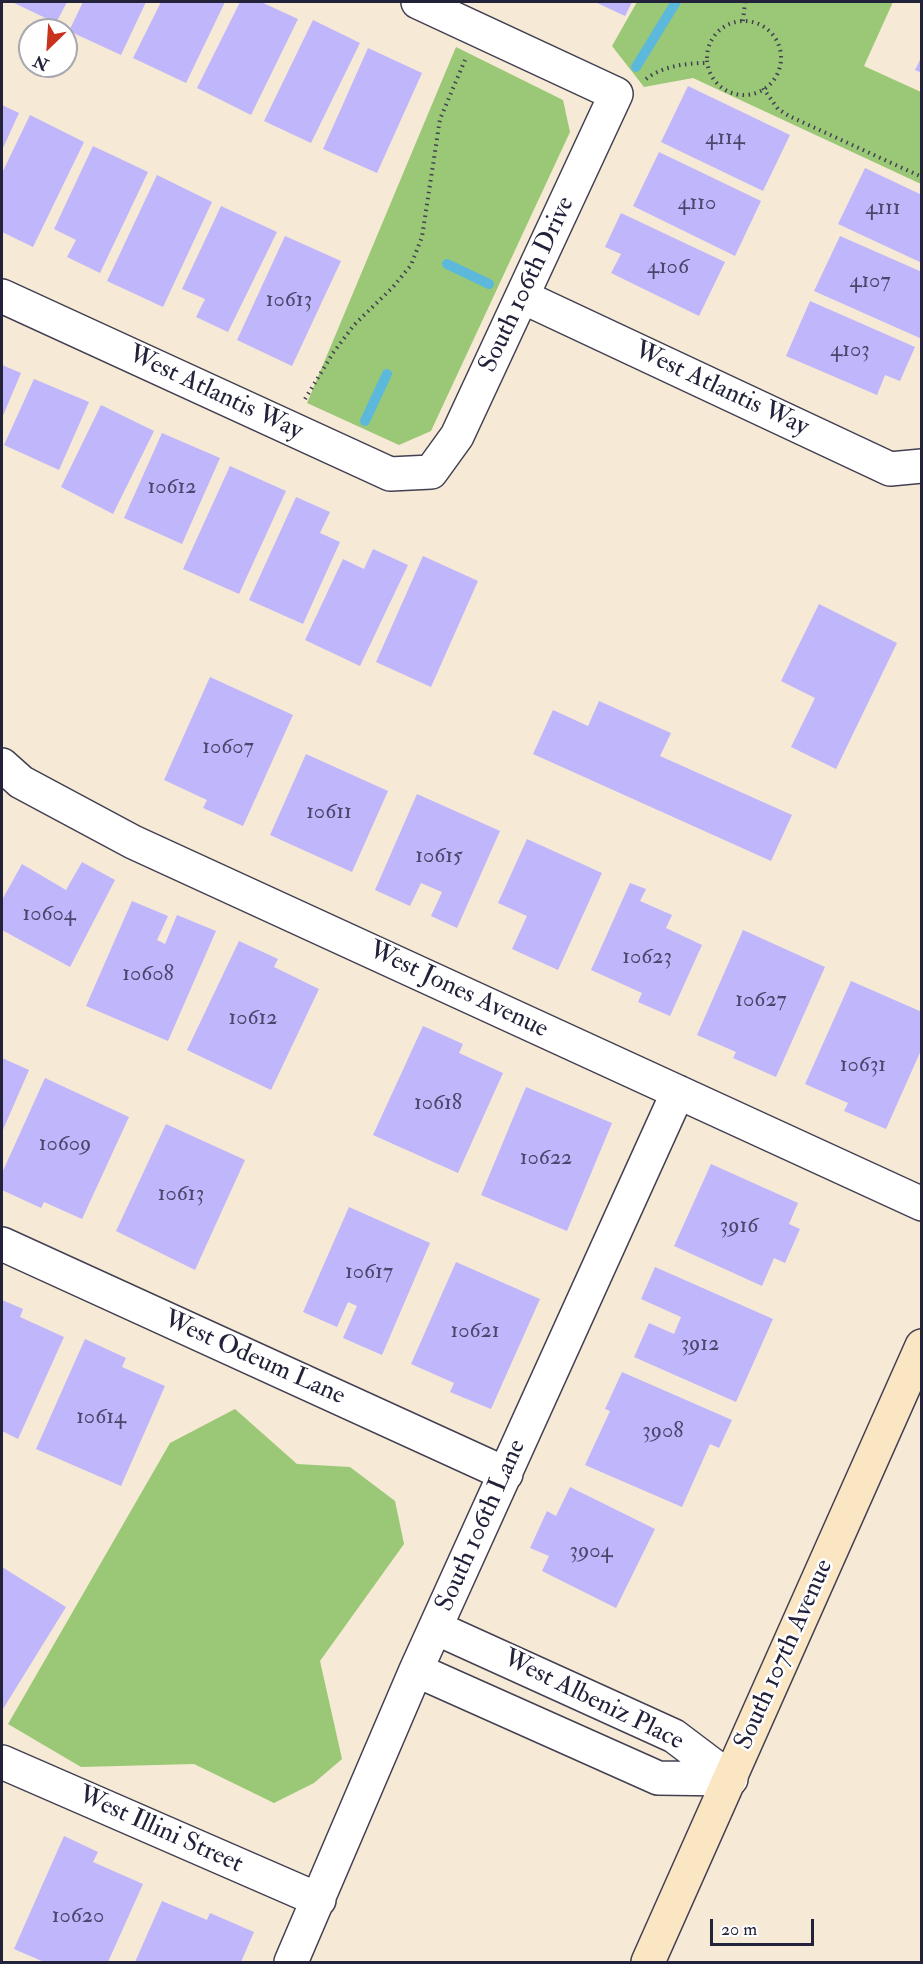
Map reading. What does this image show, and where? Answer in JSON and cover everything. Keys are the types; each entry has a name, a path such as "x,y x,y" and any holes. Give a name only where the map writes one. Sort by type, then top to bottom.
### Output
{"main road":[{"name":"South 107th Avenue","path":"648,1962 921,1346"}],"street":[{"path":"418,2 616,94"},
{"name":"South 106th Drive","path":"431,472 457,436 616,94"},
{"name":"West Atlantis Way","path":"2,296 390,474 431,472"},
{"name":"West Atlantis Way","path":"523,297 890,470 921,466"},
{"name":"West Jones Avenue","path":"2,765 21,782 133,842 921,1204"},
{"name":"South 106th Lane","path":"291,1962 416,1670 678,1092"},
{"name":"West Odeum Lane","path":"2,1244 506,1474"},
{"name":"West Albeniz Place","path":"436,1628 674,1736 730,1779"},
{"name":"West Albeniz Place","path":"416,1670 658,1778 730,1779"},
{"path":"549,1728 568,1687"},
{"name":"West Illini Street","path":"2,1762 319,1900"}],"path":[{"path":"743,21 745,2"},
{"path":"743,21 759,24 769,31 780,52 777,75 764,88 748,94 724,89 715,81 708,63 708,45 714,34 724,26 743,21"},
{"path":"288,428 333,353 354,325 399,281 414,259 426,218 430,169 440,119 478,30"},
{"path":"616,94 638,87 656,72 708,63"},
{"path":"764,88 777,109 789,116 921,177"}],"green space":[{"path":"637,2 893,2 864,66 921,92 921,184 693,78 644,87 612,46"},
{"path":"456,47 563,100 570,132 431,431 399,445 307,403"},
{"path":"235,1409 297,1464 350,1467 395,1501 404,1544 320,1661 342,1759 314,1783 274,1803 194,1764 81,1767 8,1724 170,1443"}],"building":[{"path":"12,2 67,2 59,18 46,18"},
{"path":"83,2 146,2 121,55 78,35 78,18 75,18"},
{"path":"161,2 225,2 186,83 133,58"},
{"path":"240,2 261,2 298,19 251,115 197,88"},
{"path":"595,2 632,2 625,16"},
{"path":"313,20 360,43 311,143 264,121"},
{"path":"368,48 422,73 377,173 323,149"},
{"path":"922,56 922,73 915,70"},
{"path":"688,86 790,135 763,191 661,142"},
{"path":"2,105 19,113 2,150"},
{"path":"30,115 84,142 33,247 2,232 2,173"},
{"path":"93,146 148,172 100,273 67,257 76,240 54,229"},
{"path":"659,152 761,201 735,256 633,206"},
{"path":"865,168 922,195 922,263 838,224"},
{"path":"157,175 212,202 163,307 107,281"},
{"path":"221,206 277,232 228,332 196,317 205,299 182,289"},
{"path":"621,213 725,262 699,316 611,273 621,254 605,247"},
{"path":"285,236 341,261 292,366 237,340"},
{"path":"840,236 922,272 922,339 814,291"},
{"path":"810,301 915,347 900,381 885,375 877,395 786,356"},
{"path":"2,365 21,373 2,418"},
{"path":"34,379 89,402 59,470 4,445"},
{"path":"101,405 154,431 113,514 61,487"},
{"path":"162,433 220,458 182,544 124,518"},
{"path":"230,466 286,491 239,594 183,569"},
{"path":"296,497 330,512 320,533 340,542 303,624 249,600"},
{"path":"373,549 408,565 360,666 305,640 343,559 364,569"},
{"path":"423,556 478,581 431,687 376,662"},
{"path":"819,604 897,643 836,769 791,747 815,698 781,681"},
{"path":"210,677 293,715 243,826 203,808 207,800 164,780"},
{"path":"599,701 671,733 660,756 792,815 771,861 533,754 553,710 588,726"},
{"path":"306,754 388,791 352,872 270,835"},
{"path":"417,794 500,831 457,928 431,916 442,892 421,883 410,906 375,890"},
{"path":"527,839 602,873 558,970 512,949 527,916 498,903"},
{"path":"82,862 115,880 70,967 2,930 2,900 22,864 66,890"},
{"path":"630,883 646,889 640,901 672,915 666,928 702,945 670,1016 638,1002 642,993 591,970"},
{"path":"132,901 168,916 157,940 165,944 177,915 216,931 168,1041 86,1006"},
{"path":"743,930 825,967 776,1077 733,1058 736,1052 697,1035"},
{"path":"239,941 278,959 274,967 319,989 271,1090 187,1050"},
{"path":"851,981 922,1012 922,1048 886,1129 844,1111 848,1103 805,1084"},
{"path":"423,1026 463,1044 459,1053 503,1073 458,1173 373,1135"},
{"path":"2,1058 29,1070 2,1132"},
{"path":"45,1078 129,1117 82,1219 44,1202 41,1208 2,1190 2,1173"},
{"path":"526,1087 612,1123 567,1231 481,1195"},
{"path":"166,1124 245,1160 195,1270 116,1231"},
{"path":"711,1164 798,1203 789,1224 800,1229 785,1263 774,1258 762,1286 674,1246"},
{"path":"349,1207 430,1243 382,1355 343,1338 357,1306 348,1302 337,1327 303,1312"},
{"path":"456,1262 540,1299 491,1409 450,1392 454,1383 411,1364"},
{"path":"655,1267 773,1319 736,1402 634,1357 649,1323 674,1334 681,1317 641,1299"},
{"path":"2,1300 23,1309 20,1317 64,1337 18,1439 2,1431"},
{"path":"85,1339 126,1358 122,1367 165,1386 121,1486 36,1449"},
{"path":"622,1372 732,1420 719,1448 710,1444 682,1507 585,1465 610,1411 605,1409"},
{"path":"570,1487 655,1529 616,1608 542,1571 549,1556 530,1548 547,1511 556,1516"},
{"path":"2,1567 66,1607 3,1709 2,1708"},
{"path":"64,1836 98,1852 93,1862 143,1884 108,1962 44,1962 14,1949"},
{"path":"162,1901 207,1920 210,1913 254,1932 241,1962 135,1962"}],"waterway":[{"path":"636,67 676,2"},
{"path":"447,264 489,284"},
{"path":"365,421 387,374"}]}
